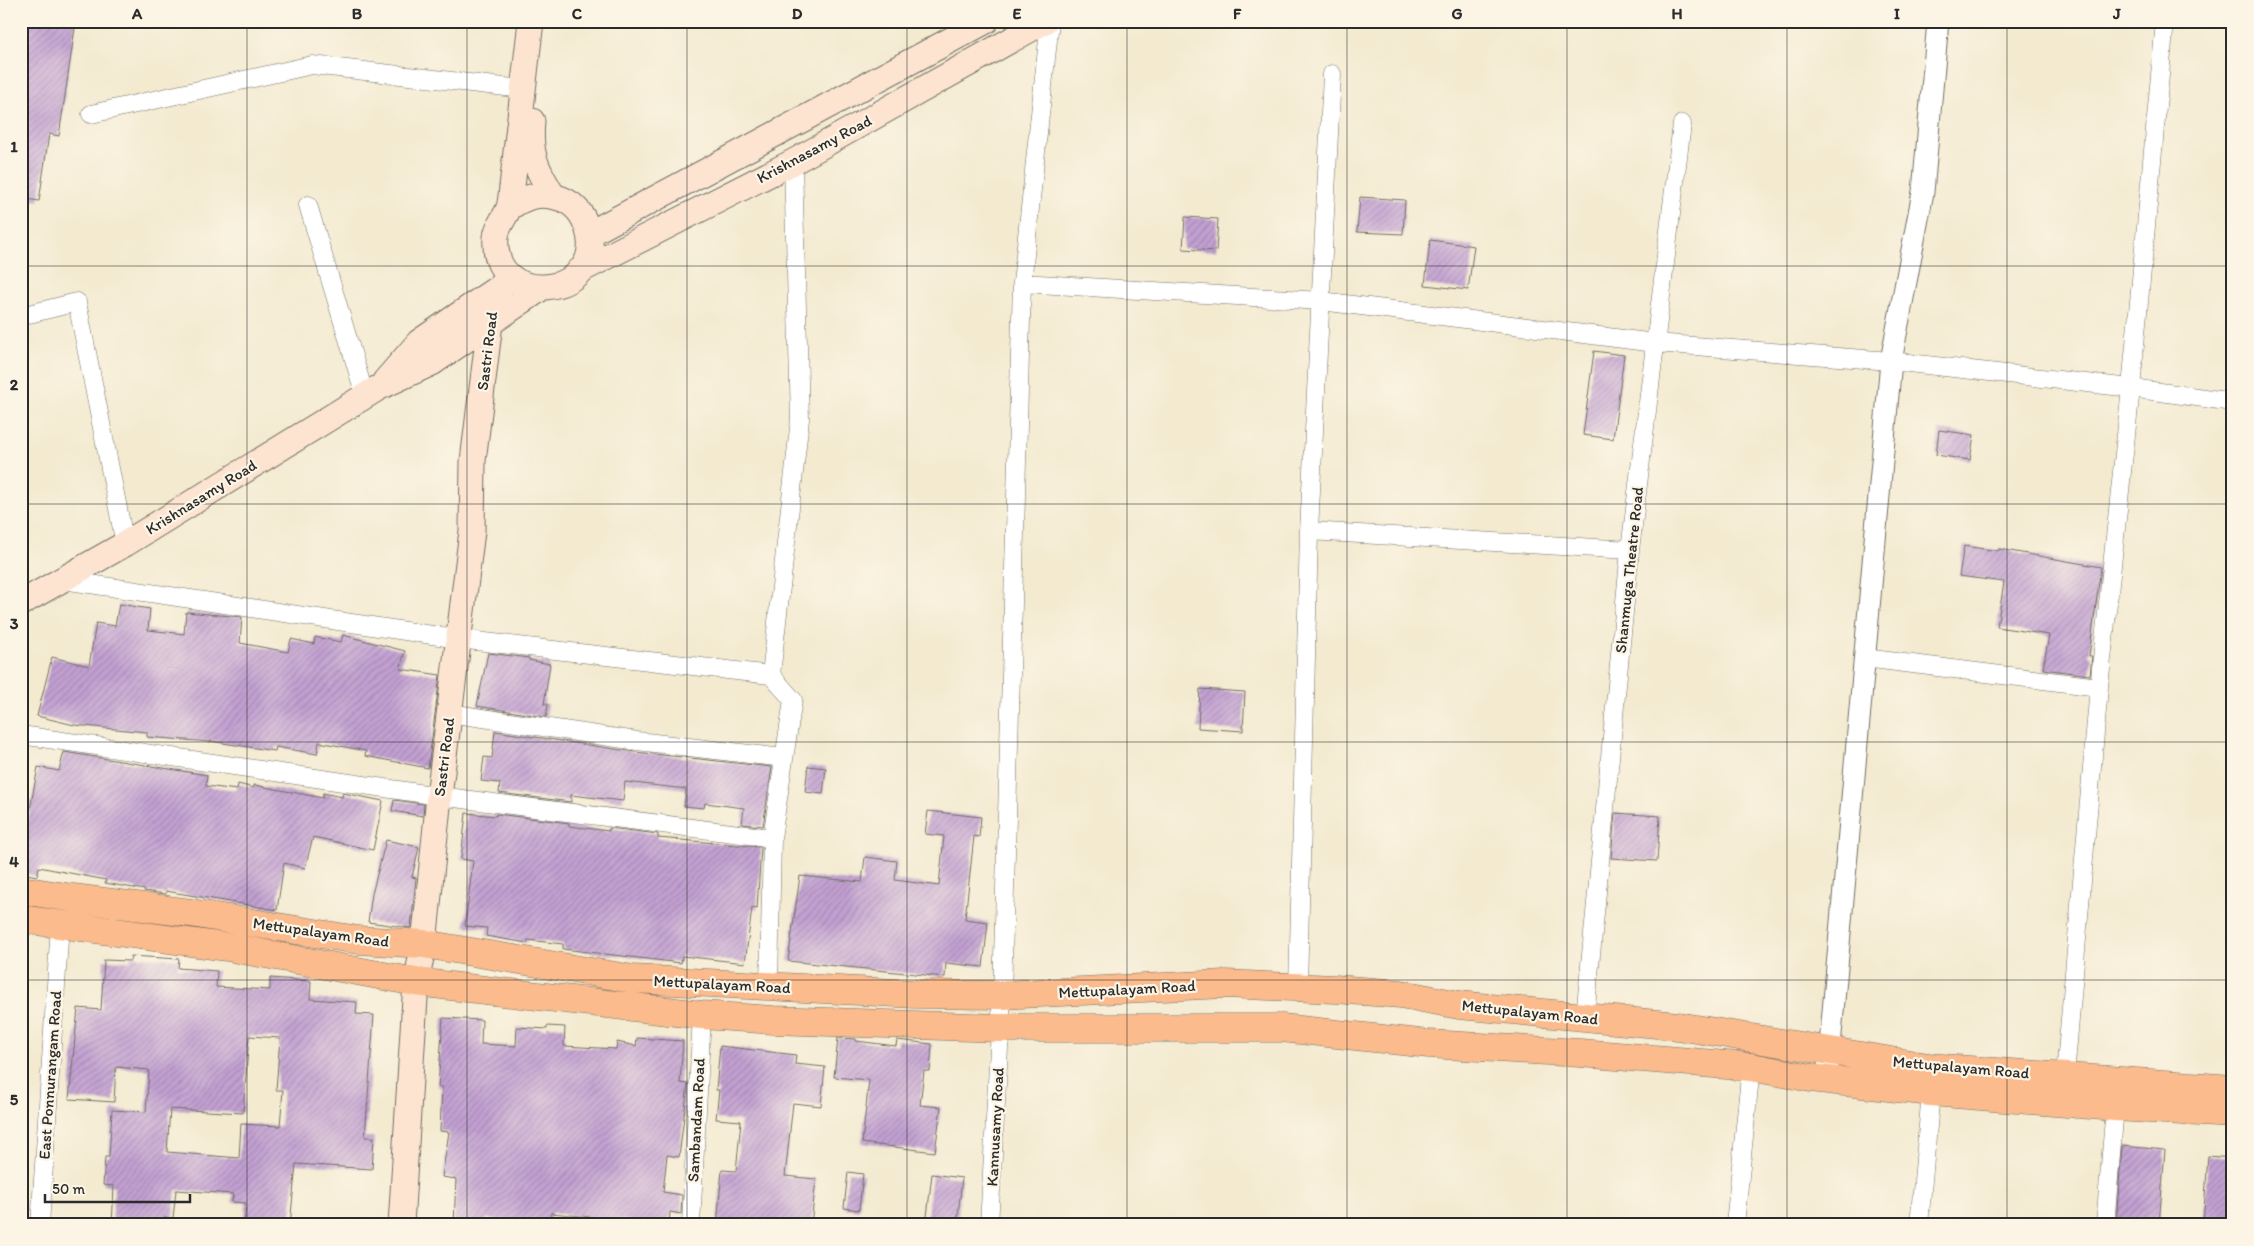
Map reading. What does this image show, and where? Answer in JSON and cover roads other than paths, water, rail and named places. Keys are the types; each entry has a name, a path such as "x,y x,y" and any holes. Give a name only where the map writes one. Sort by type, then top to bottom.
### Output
{"highway":[{"name":"Mettupalayam Road","path":"21,890 191,913 358,940 424,944 633,979 915,994 1002,995 1225,984 1298,989 1335,989 1401,994 1459,1005 1678,1026 1928,1067 2233,1089"},
{"name":"Mettupalayam Road","path":"21,919 233,948 416,982 702,1016 1000,1028 1282,1028 1429,1044 1580,1053 1751,1067 1930,1092 2114,1108 2233,1114"}],"main road":[{"path":"509,208 531,21"},
{"path":"541,21 530,142 538,170 554,196"},
{"path":"589,234 986,21"},
{"name":"Krishnasamy Road","path":"580,271 793,162 1045,21"},
{"path":"538,194 554,196 566,201 577,209 585,221 589,234 589,247 586,260 580,271 568,281 555,287 540,289 503,284 503,266 496,244 500,221 509,208 522,199 538,194"},
{"name":"Krishnasamy Road","path":"371,392 419,342 503,284"},
{"name":"Sastri Road","path":"401,1225 416,982 424,944 439,796 472,531 473,461 490,323 503,284"},
{"name":"Krishnasamy Road","path":"21,602 125,544 371,392 432,363 540,289"},
{"name":"Sastri Road","path":"472,531 483,491 510,310"}],"street":[{"name":"Kannusamy Road","path":"989,1225 1002,995 1022,283 1050,21"},
{"path":"1828,1079 1890,361 1923,192 1938,21"},
{"path":"2065,1076 2099,687 2131,388 2165,21"},
{"path":"92,114 312,65 523,89"},
{"path":"1298,989 1309,531 1332,74"},
{"name":"Shanmuga Theatre Road","path":"1585,1017 1630,550 1682,124"},
{"path":"771,674 800,419 793,162"},
{"path":"308,205 371,392"},
{"path":"1022,283 1321,301 1655,343 1890,361 2131,388 2233,402"},
{"path":"21,316 77,302 125,544"},
{"path":"1309,531 1630,550"},
{"path":"63,580 459,639 771,674 793,700 772,838 769,986"},
{"path":"1864,658 2099,687"},
{"path":"449,713 637,741 784,758"},
{"path":"21,735 439,796 772,838"},
{"name":"East Ponnurangam Road","path":"40,1225 60,925"},
{"name":"Sambandam Road","path":"691,1225 702,1016"},
{"path":"1735,1225 1751,1067"},
{"path":"1919,1225 1930,1092"},
{"path":"2105,1225 2114,1108"}]}
